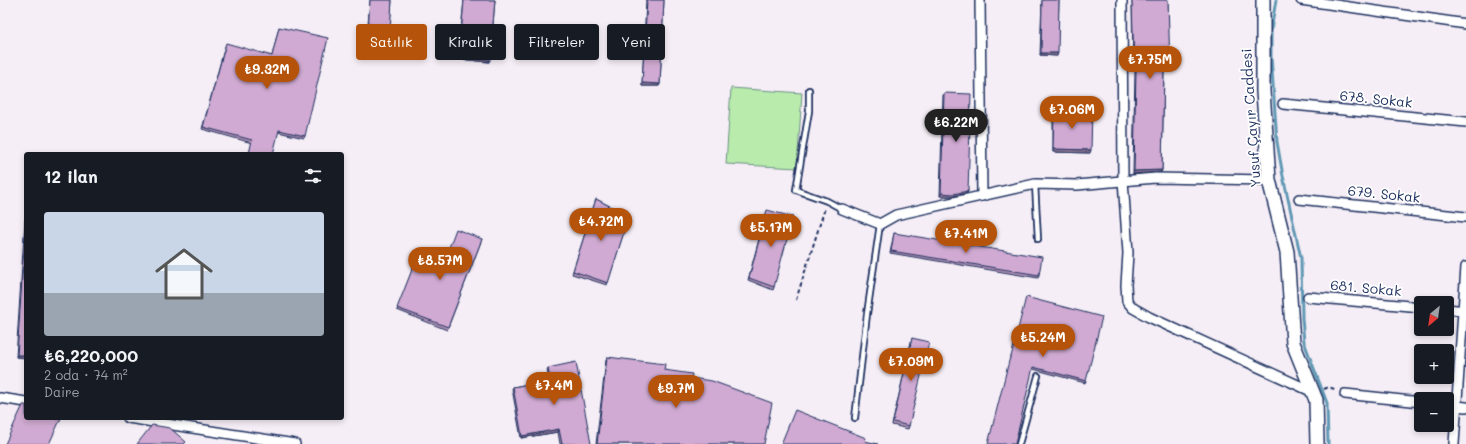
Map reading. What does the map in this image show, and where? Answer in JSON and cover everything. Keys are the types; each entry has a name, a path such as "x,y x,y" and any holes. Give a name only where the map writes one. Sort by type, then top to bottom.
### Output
{"street":[{"path":"980,0 982,196"},
{"path":"1122,0 1123,180 1128,253 1126,285 1127,301 1133,308 1149,317 1313,392"},
{"name":"Yusuf Çayır Caddesi","path":"1263,0 1263,91 1269,180 1287,252 1293,344 1316,400 1317,444"},
{"path":"1302,0 1466,24"},
{"name":"678. Sokak","path":"1283,104 1466,122"},
{"path":"842,209 880,224 896,215 1035,184 1077,185 1155,178 1269,180"},
{"name":"679. Sokak","path":"1299,199 1466,217"},
{"path":"1454,392 1464,311 1466,267"},
{"name":"681. Sokak","path":"1308,297 1414,306"},
{"path":"1454,310 1464,311"},
{"path":"1345,394 1414,401"},
{"path":"0,398 24,402"},
{"path":"1454,406 1466,407"},
{"path":"141,420 295,444"},
{"path":"1453,432 1454,444"}],"lane":[{"path":"809,90 809,111 796,190 827,201 842,209"},
{"path":"1035,184 1038,239"},
{"path":"856,418 867,314 880,224"},
{"path":"1019,444 1038,376"}],"path":[{"path":"796,300 827,201"}],"green space":[{"path":"731,88 802,93 797,168 726,164"}],"building":[{"path":"370,0 392,0 390,24 368,24"},
{"path":"464,0 495,0 493,24 462,24"},
{"path":"647,0 664,0 663,24 646,24"},
{"path":"1042,0 1059,0 1058,53 1041,53"},
{"path":"1132,0 1168,0 1170,67 1164,67 1162,170 1134,171 1136,68 1134,68"},
{"path":"279,27 328,38 305,136 279,130 274,152 249,152 252,140 203,127 226,43 272,56"},
{"path":"643,60 661,60 660,84 642,83"},
{"path":"944,93 971,94 968,191 953,194 941,193"},
{"path":"1054,110 1092,111 1091,150 1053,149"},
{"path":"596,199 629,216 608,283 573,271"},
{"path":"767,210 793,217 774,287 749,278"},
{"path":"456,229 482,239 448,327 397,308 419,252 444,261"},
{"path":"894,233 1042,257 1039,275 891,251"},
{"path":"24,248 24,355 17,355"},
{"path":"1026,297 1102,317 1086,381 1033,367 1015,444 988,444 1011,357"},
{"path":"912,338 929,342 909,426 893,422"},
{"path":"607,357 665,364 664,370 692,374 691,378 712,381 772,403 764,444 597,444"},
{"path":"576,362 591,444 562,444 559,429 522,436 513,387 550,380 548,368"},
{"path":"23,405 24,420 60,420 49,444 5,444"},
{"path":"795,410 866,438 865,441 878,444 781,444"},
{"path":"152,425 170,428 186,442 184,444 137,444"}],"waterway":[{"path":"1276,0 1271,30 1271,56 1277,142 1301,258 1304,342 1327,403 1328,444"}]}
